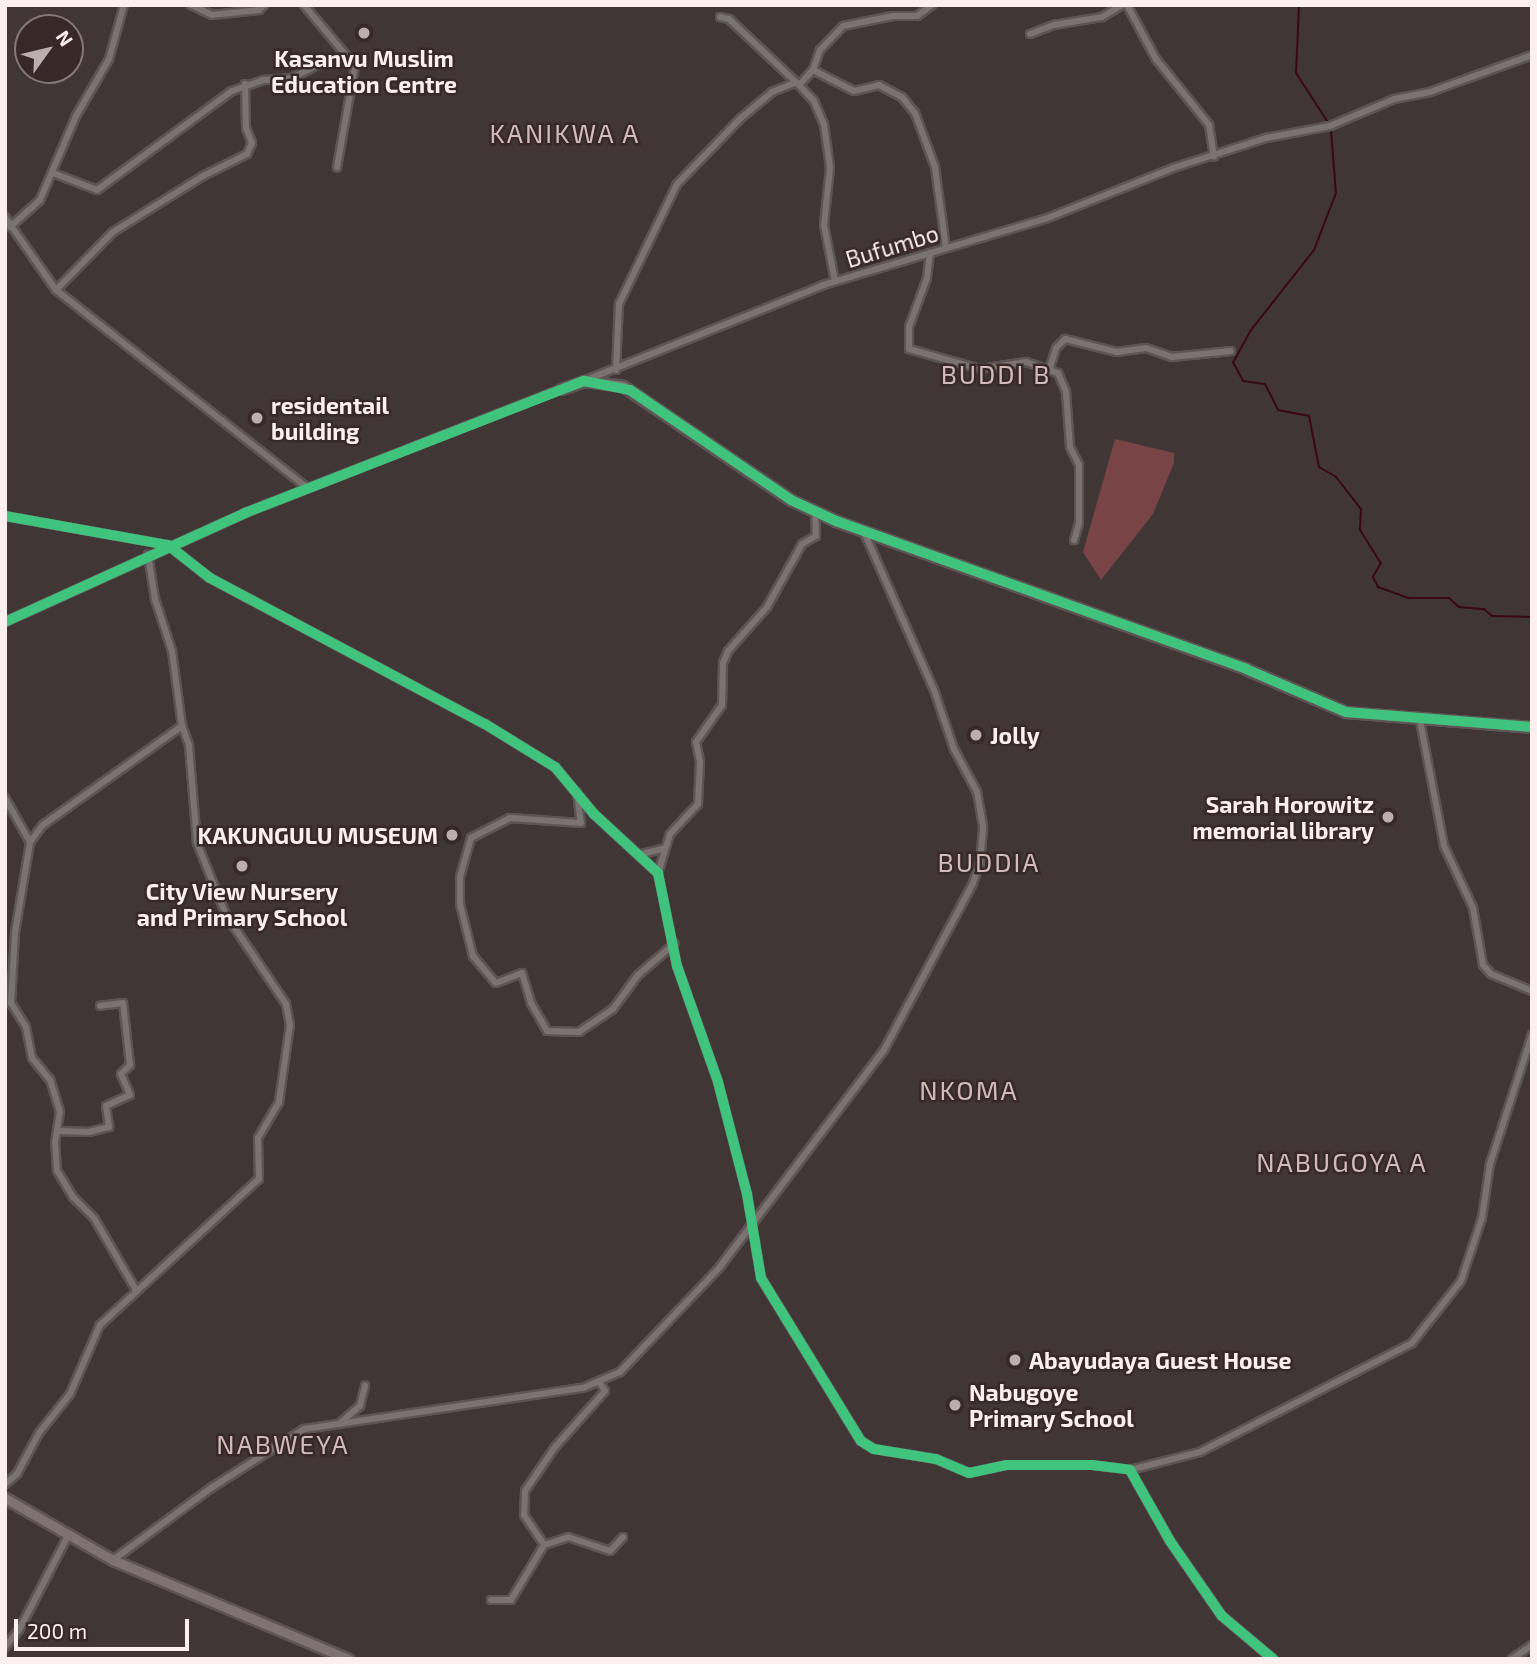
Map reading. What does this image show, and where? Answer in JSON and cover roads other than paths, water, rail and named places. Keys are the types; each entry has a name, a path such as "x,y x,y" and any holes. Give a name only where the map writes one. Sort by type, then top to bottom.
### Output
{"street":[{"path":"10,227 34,208 53,173 76,116 108,59 124,5"},
{"path":"191,5 207,15 259,10 264,5"},
{"path":"304,5 355,66 337,167"},
{"path":"616,370 620,304 654,240 677,184 741,118 772,92 796,84 813,70 820,50 848,23 917,16 932,5"},
{"path":"1030,34 1054,25 1102,17 1124,5 1156,59 1209,125 1214,157"},
{"path":"720,17 729,19 766,51 814,101 824,124 830,167 824,225 835,281"},
{"name":"Bufumbo","path":"584,381 835,281 1045,219 1173,168 1214,157 1266,138 1331,126 1394,99 1430,92 1532,55"},
{"path":"53,173 86,189 103,187 245,84 292,78 324,62"},
{"path":"813,70 854,91 879,85 893,90 915,113 935,167 946,248"},
{"path":"56,290 113,232 203,176 247,154 252,143 246,128 245,84"},
{"path":"5,217 56,290 308,488"},
{"path":"930,253 927,278 909,327 908,349 980,369 1026,362 1050,367 1060,376 1066,392 1066,428 1079,465 1079,523 1074,540"},
{"path":"1050,367 1056,348 1065,339 1118,352 1146,348 1172,357 1231,351"},
{"path":"5,622 168,545 584,381 630,390 791,500 864,532 1246,669 1346,712 1420,721 1532,727"},
{"path":"814,510 819,519 816,536 802,544 767,607 728,651 723,663 722,705 696,742 700,762 698,804 662,849 658,873 682,982 718,1082 751,1222 754,1252 761,1278 804,1351 868,1447 936,1459 969,1473 1007,1465 1130,1470 1200,1452 1412,1343 1461,1281 1482,1218 1490,1164 1532,1035"},
{"path":"5,516 168,545 210,578 537,754 577,792 603,823 642,854 658,873"},
{"path":"113,1560 287,1437 304,1429 600,1383 643,1351 741,1237 785,1185 828,1120 884,1050 901,1013 929,972 980,863 980,802 954,749 934,690 864,532"},
{"path":"5,1484 17,1474 39,1433 77,1382 100,1325 259,1179 258,1138 279,1102 289,1025 286,1004 213,890 197,844 191,760 182,726 172,651 155,599 148,555"},
{"path":"1420,721 1444,846 1473,908 1483,965 1491,974 1532,991"},
{"path":"136,1290 94,1218 73,1197 57,1170 60,1112 50,1080 32,1058 26,1027 11,1003 15,933 30,842 64,807 182,726"},
{"path":"577,792 581,823 510,818 471,838 460,877 460,904 473,956 496,983 522,973 531,1003 547,1031 579,1032 613,1009 638,975 674,944"},
{"path":"5,798 30,842"},
{"path":"642,854 662,849"},
{"path":"57,1131 89,1132 110,1127 106,1107 130,1095 121,1074 130,1065 123,1003 100,1006"},
{"path":"741,1237 754,1252"},
{"path":"544,1545 524,1515 525,1491 555,1447 606,1391 600,1383"},
{"path":"338,1425 360,1406 365,1386"},
{"path":"1130,1470 1170,1541 1222,1616 1273,1659"},
{"path":"5,1498 113,1560 348,1659"},
{"path":"5,1647 19,1630 68,1536"},
{"path":"491,1600 511,1600 544,1545 568,1536 610,1550 623,1537"},
{"path":"1512,1659 1532,1645"}],"waterway":[{"path":"1299,5 1296,73 1329,124"},
{"path":"1331,130 1336,193 1314,250 1251,330 1233,362 1243,381 1265,384 1278,410 1309,416 1319,467 1336,477 1361,509 1360,530 1381,563 1373,577 1378,587 1409,598 1449,598 1459,607 1484,609 1492,616 1532,617"}],"place":[{"name":"Kasanvu Muslim Education Centre","path":"364,33"},
{"name":"residentail building","path":"257,418"},
{"name":"Jolly","path":"976,735"},
{"name":"Sarah Horowitz memorial library","path":"1388,817"},
{"name":"KAKUNGULU MUSEUM","path":"452,835"},
{"name":"City View Nursery and Primary School","path":"242,866"},
{"name":"Abayudaya Guest House","path":"1015,1360"},
{"name":"Nabugoye Primary School","path":"955,1405"}],"district":[{"name":"KANIKWA A","path":"565,133"},
{"name":"BUDDI B","path":"996,374"},
{"name":"BUDDIA","path":"989,862"},
{"name":"NKOMA","path":"969,1090"},
{"name":"NABUGOYA A","path":"1342,1162"},
{"name":"NABWEYA","path":"283,1444"}]}
